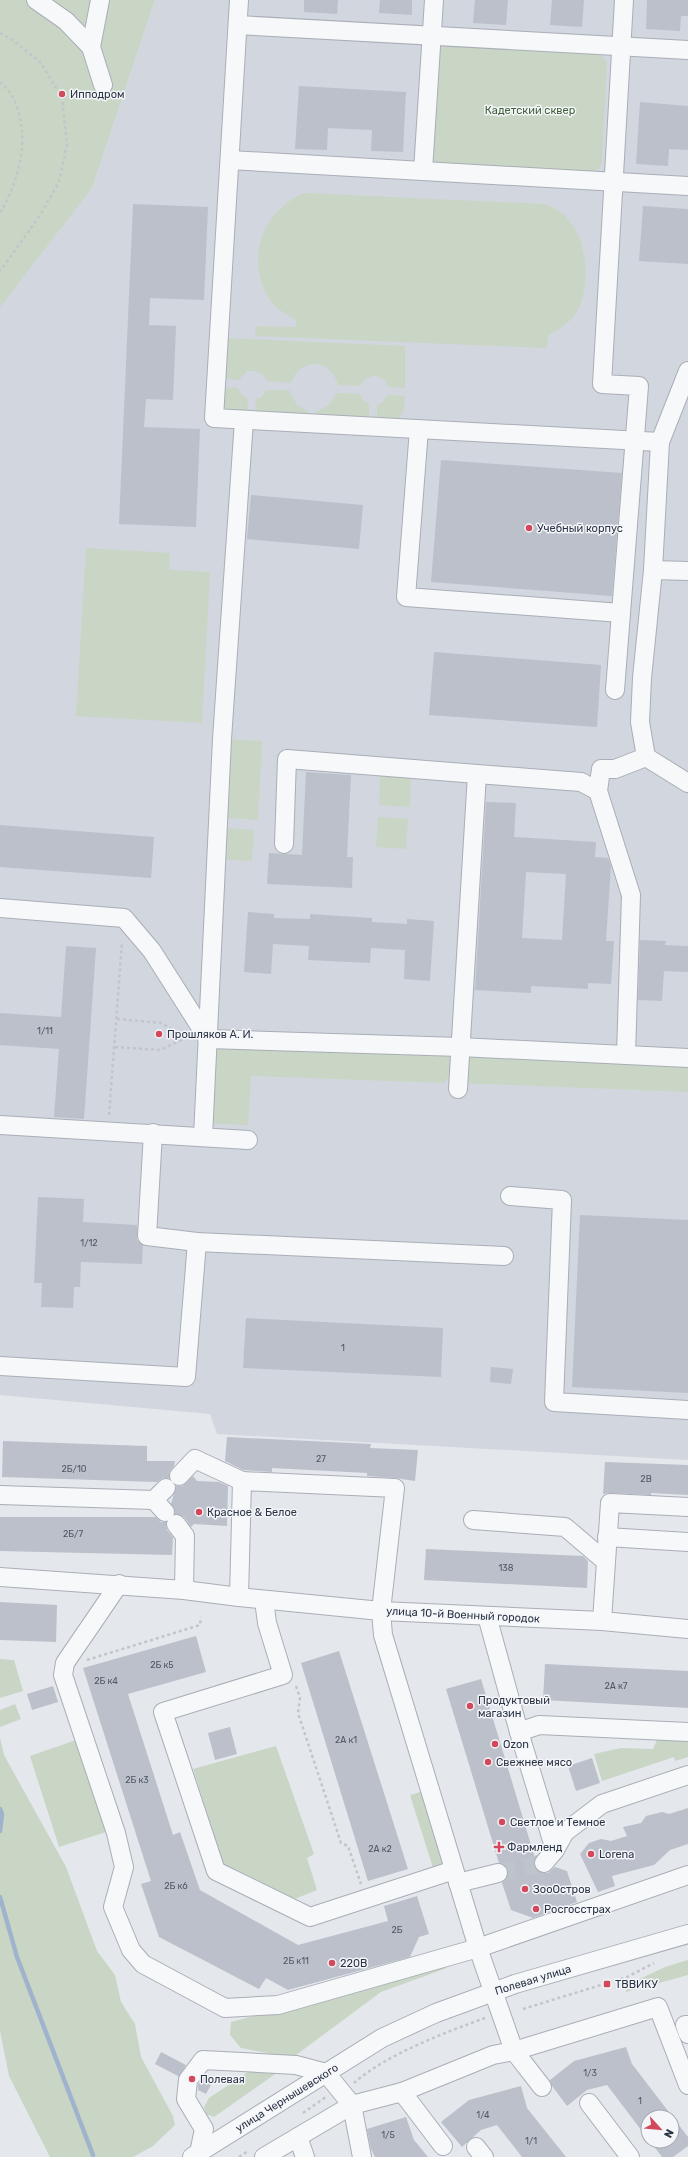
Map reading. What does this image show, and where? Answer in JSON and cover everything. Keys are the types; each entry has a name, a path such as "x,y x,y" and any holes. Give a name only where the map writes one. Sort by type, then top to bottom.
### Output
{"street":[{"path":"36,0 66,21 91,47 103,85"},
{"path":"91,47 100,0"},
{"path":"239,0 214,418 634,442 660,442"},
{"path":"423,171 434,0"},
{"path":"615,690 639,386 602,384 624,0"},
{"path":"238,25 688,50"},
{"path":"230,160 688,186"},
{"path":"688,371 660,442 653,570 642,678 640,722 646,757 688,783"},
{"path":"203,1137 222,738 244,420"},
{"path":"419,429 406,597 621,613"},
{"path":"653,570 688,572"},
{"path":"626,1055 631,895 598,791 601,770 615,769 646,757"},
{"path":"284,844 287,759 581,782 598,791"},
{"path":"458,1089 477,774"},
{"path":"0,908 124,918 152,951 208,1039"},
{"path":"208,1039 460,1047 688,1058"},
{"path":"0,1125 108,1130 248,1140"},
{"path":"153,1133 147,1236 196,1242 504,1256"},
{"path":"510,1196 562,1200 554,1402 688,1410"},
{"path":"0,1366 186,1377 196,1242"},
{"path":"168,1500 195,1459 242,1481 395,1488 381,1611 383,1635 478,1948 514,2051 542,2087"},
{"path":"239,1598 242,1481"},
{"path":"0,1495 168,1500"},
{"path":"168,1500 185,1536 184,1590"},
{"path":"602,1622 610,1503 688,1507"},
{"path":"473,1520 565,1527 605,1561"},
{"path":"607,1537 688,1542"},
{"name":"улица 10-й Военный городок","path":"0,1577 119,1584 184,1590 239,1598 381,1611 602,1622 688,1629"},
{"path":"119,1584 65,1663 63,1675 116,1833 124,1867 113,1906 131,1950 143,1964 225,2008 278,2005 478,1948 688,1875"},
{"path":"264,1600 267,1623 283,1675 163,1712 216,1871 310,1917 456,1876 498,1872"},
{"path":"487,1616 519,1732 550,1856 564,1832 602,1804 688,1775"},
{"path":"519,1732 539,1725 688,1732"},
{"name":"Полевая улица","path":"382,2038 436,2013 494,1992 688,1934"},
{"path":"256,2154 298,2136 347,2099 402,2092 493,2055 514,2051 658,2007 688,2085"},
{"path":"688,2025 685,2026 688,2034"},
{"name":"улица Чернышевского","path":"196,2155 382,2038"},
{"path":"196,2155 204,2129 186,2099 188,2080 203,2060 296,2065 326,2073 347,2099 362,2157"},
{"path":"402,2092 443,2146"},
{"path":"589,2102 630,2157"},
{"path":"298,2136 306,2157"}],"path":[{"path":"0,33 14,41 41,63 62,98 67,145 59,182 40,217 0,271"},
{"path":"0,82 12,94 21,116 21,137 20,166 7,200 0,213"},
{"path":"108,1130 124,918"},
{"path":"117,1019 161,1023 185,1037 208,1039"},
{"path":"115,1047 160,1050 185,1037"},
{"path":"81,1662 200,1625 201,1617"},
{"path":"295,1684 300,1698 298,1713 341,1843 348,1846 362,1887"},
{"path":"522,2009 627,1977 657,1961"},
{"path":"301,2114 328,2096 347,2099 364,2074 431,2038 486,2018"},
{"path":"239,2157 256,2154"}],"shaded area":[{"path":"155,0 688,0 688,1460 217,1434 210,1414 0,1395 0,303 92,188"}],"green space":[{"name":"Ипподром","path":"0,0 155,0 92,188 0,307"},
{"name":"Кадетский сквер","path":"447,46 596,54 602,56 607,63 602,162 599,169 593,173 437,164 432,159 436,55 440,48"},
{"path":"305,193 545,204 557,210 568,220 576,230 581,243 586,271 585,285 578,310 569,322 548,336 547,348 255,336 256,326 296,327 296,320 285,314 272,303 262,285 259,269 259,253 262,238 269,223 278,211 290,201"},
{"path":"225,338 405,346 405,388 388,387 385,380 375,375 365,379 360,386 338,385 334,376 329,370 315,364 308,365 301,369 295,375 291,383 267,381 261,374 251,371 247,371 239,380 222,378"},
{"path":"223,387 238,388 241,394 248,399 247,414 226,411 222,406"},
{"path":"266,390 289,390 297,405 308,411 308,418 255,415 256,399 262,397"},
{"path":"336,393 360,394 363,400 369,404 369,421 316,419 316,411 329,405"},
{"path":"387,395 405,396 402,415 395,420 377,422 377,405 383,402"},
{"path":"86,548 170,553 169,570 210,572 202,723 76,716"},
{"path":"228,739 262,741 258,820 227,818"},
{"path":"380,775 411,777 410,807 379,805"},
{"path":"378,817 408,819 406,849 376,847"},
{"path":"227,828 254,830 252,861 228,860 220,854 221,832"},
{"path":"210,1048 450,1054 449,1076 444,1083 251,1076 248,1125 206,1123"},
{"path":"466,1054 688,1064 688,1092 461,1083"},
{"path":"0,1659 14,1660 23,1691 0,1698"},
{"path":"15,1704 21,1719 0,1727 0,1710"},
{"path":"659,1735 688,1738 688,1757 675,1761 674,1757 602,1781 594,1754 621,1748 653,1749"},
{"path":"0,1738 4,1755 66,1867 97,1951 115,1975 121,2002 135,2024 141,2057 173,2116 175,2125 153,2146 133,2157 50,2157 9,2076 0,2031"},
{"path":"76,1740 106,1832 59,1847 30,1756"},
{"path":"276,1746 314,1854 307,1858 317,1890 292,1900 224,1866 193,1769"},
{"path":"424,1791 447,1863 433,1868 410,1795"},
{"path":"688,1960 688,1975 626,1992 627,1985 665,1967"},
{"path":"446,1963 447,1968 381,1992 292,2058 241,2048 230,2035 231,2022 376,1985"},
{"path":"248,2072 278,2072 214,2117 206,2114 204,2107 209,2098"}],"building":[{"path":"304,0 338,0 337,14 304,12"},
{"path":"380,0 412,0 412,15 379,13"},
{"path":"475,0 508,0 506,25 473,23"},
{"path":"552,0 584,0 582,27 550,25"},
{"path":"647,0 688,0 688,16 681,16 680,31 646,29"},
{"path":"299,86 406,92 403,152 371,151 372,130 328,128 327,150 295,149"},
{"path":"640,102 688,106 688,150 669,149 668,166 636,164"},
{"path":"133,204 208,207 204,300 150,298 149,325 176,326 173,400 146,399 144,427 200,429 196,527 119,524"},
{"path":"643,206 688,209 688,264 639,261"},
{"name":"Учебный корпус","path":"441,460 622,473 612,596 431,582"},
{"path":"251,495 363,505 359,549 247,539"},
{"path":"434,652 601,665 597,727 429,715"},
{"path":"306,772 351,775 347,857 353,857 352,888 267,884 269,853 302,855"},
{"path":"486,802 516,803 514,837 596,842 595,857 608,858 611,866 606,941 614,941 611,984 588,983 588,989 531,986 531,993 475,990","holes":["526,872 566,874 562,940 522,938"]},
{"path":"0,825 154,837 151,878 0,867"},
{"path":"248,912 274,914 274,918 310,919 310,914 372,918 372,922 407,924 407,919 434,921 430,981 404,979 405,950 371,948 370,963 308,960 309,946 273,944 271,974 244,972"},
{"path":"640,940 666,941 665,945 688,946 688,972 664,971 662,1001 638,1000"},
{"path":"66,946 96,948 84,1119 54,1117 59,1049 0,1045 0,1013 61,1017"},
{"path":"38,1197 84,1199 83,1222 137,1225 137,1240 143,1245 142,1264 81,1262 80,1287 74,1287 73,1308 41,1307 42,1283 34,1283"},
{"path":"580,1215 688,1220 688,1393 572,1387"},
{"path":"246,1318 443,1328 441,1377 243,1368"},
{"path":"491,1367 513,1369 511,1384 490,1382"},
{"path":"227,1437 371,1444 370,1448 418,1450 415,1481 367,1476 367,1473 272,1468 272,1472 243,1470 225,1461"},
{"path":"3,1441 147,1446 147,1461 175,1461 174,1466 169,1473 169,1478 163,1478 157,1482 2,1477"},
{"path":"605,1462 688,1465 688,1495 651,1493 651,1495 603,1494"},
{"path":"193,1476 197,1481 219,1482 228,1486 227,1526 194,1524 191,1527 184,1517 175,1514 171,1504 176,1486 182,1486"},
{"path":"0,1517 156,1517 161,1522 166,1522 167,1530 173,1537 172,1555 0,1551"},
{"path":"426,1549 583,1556 588,1561 587,1588 424,1580"},
{"path":"0,1602 57,1605 56,1642 0,1640"},
{"path":"196,1636 206,1672 128,1694 173,1835 180,1832 200,1890 298,1945 388,1921 384,1906 417,1896 429,1934 419,1937 410,1957 288,1990 266,1978 259,1989 159,1937 141,1884 151,1881 83,1668"},
{"path":"339,1651 408,1869 368,1881 301,1663"},
{"path":"545,1664 688,1671 688,1708 543,1700"},
{"path":"481,1679 535,1858 534,1867 543,1873 548,1873 555,1867 567,1871 577,1902 533,1918 511,1910 502,1883 508,1876 508,1870 505,1865 499,1863 446,1689"},
{"path":"53,1686 58,1702 32,1710 27,1694"},
{"path":"230,1727 237,1754 215,1760 208,1733"},
{"path":"592,1758 600,1783 576,1791 568,1766"},
{"path":"688,1808 688,1844 670,1850 654,1865 612,1876 615,1886 598,1892 580,1854 589,1843 601,1839 611,1841 627,1836 623,1827 641,1823 646,1816 662,1812 669,1814"},
{"path":"626,2047 632,2064 667,2109 640,2109 640,2128 607,2085 587,2090 567,2106 552,2086 550,2080 574,2061"},
{"path":"161,2052 186,2065 178,2079 178,2076 155,2064"},
{"path":"205,2075 214,2079 206,2094 198,2090 198,2084"},
{"path":"521,2086 527,2108 566,2157 522,2157 497,2125 481,2130 462,2147 441,2122 469,2100"},
{"path":"406,2117 414,2140 428,2157 375,2157 371,2149 367,2129"},
{"path":"680,2127 688,2137 688,2146 673,2157 662,2157 656,2149 680,2149"}],"waterway":[{"path":"0,1809 2,1814 0,1831"},
{"path":"0,1897 17,1957 93,2155"}],"tunnel":[{"path":"498,1873 544,1863"}],"place":[{"name":"Ипподром","path":"62,94"},
{"name":"Учебный корпус","path":"529,528"},
{"name":"Прошляков А. И.","path":"159,1034"},
{"name":"Красное & Белое","path":"199,1512"},
{"name":"Продуктовый магазин","path":"470,1706"},
{"name":"Ozon","path":"495,1744"},
{"name":"Свежнее мясо","path":"488,1762"},
{"name":"Светлое и Темное","path":"502,1822"},
{"name":"Фармленд","path":"499,1847"},
{"name":"Lorena","path":"591,1854"},
{"name":"ЗооОстров","path":"525,1889"},
{"name":"Росгосстрах","path":"536,1909"},
{"name":"220В","path":"332,1963"},
{"name":"ТВВИКУ","path":"607,1984"},
{"name":"Полевая","path":"192,2079"}]}
